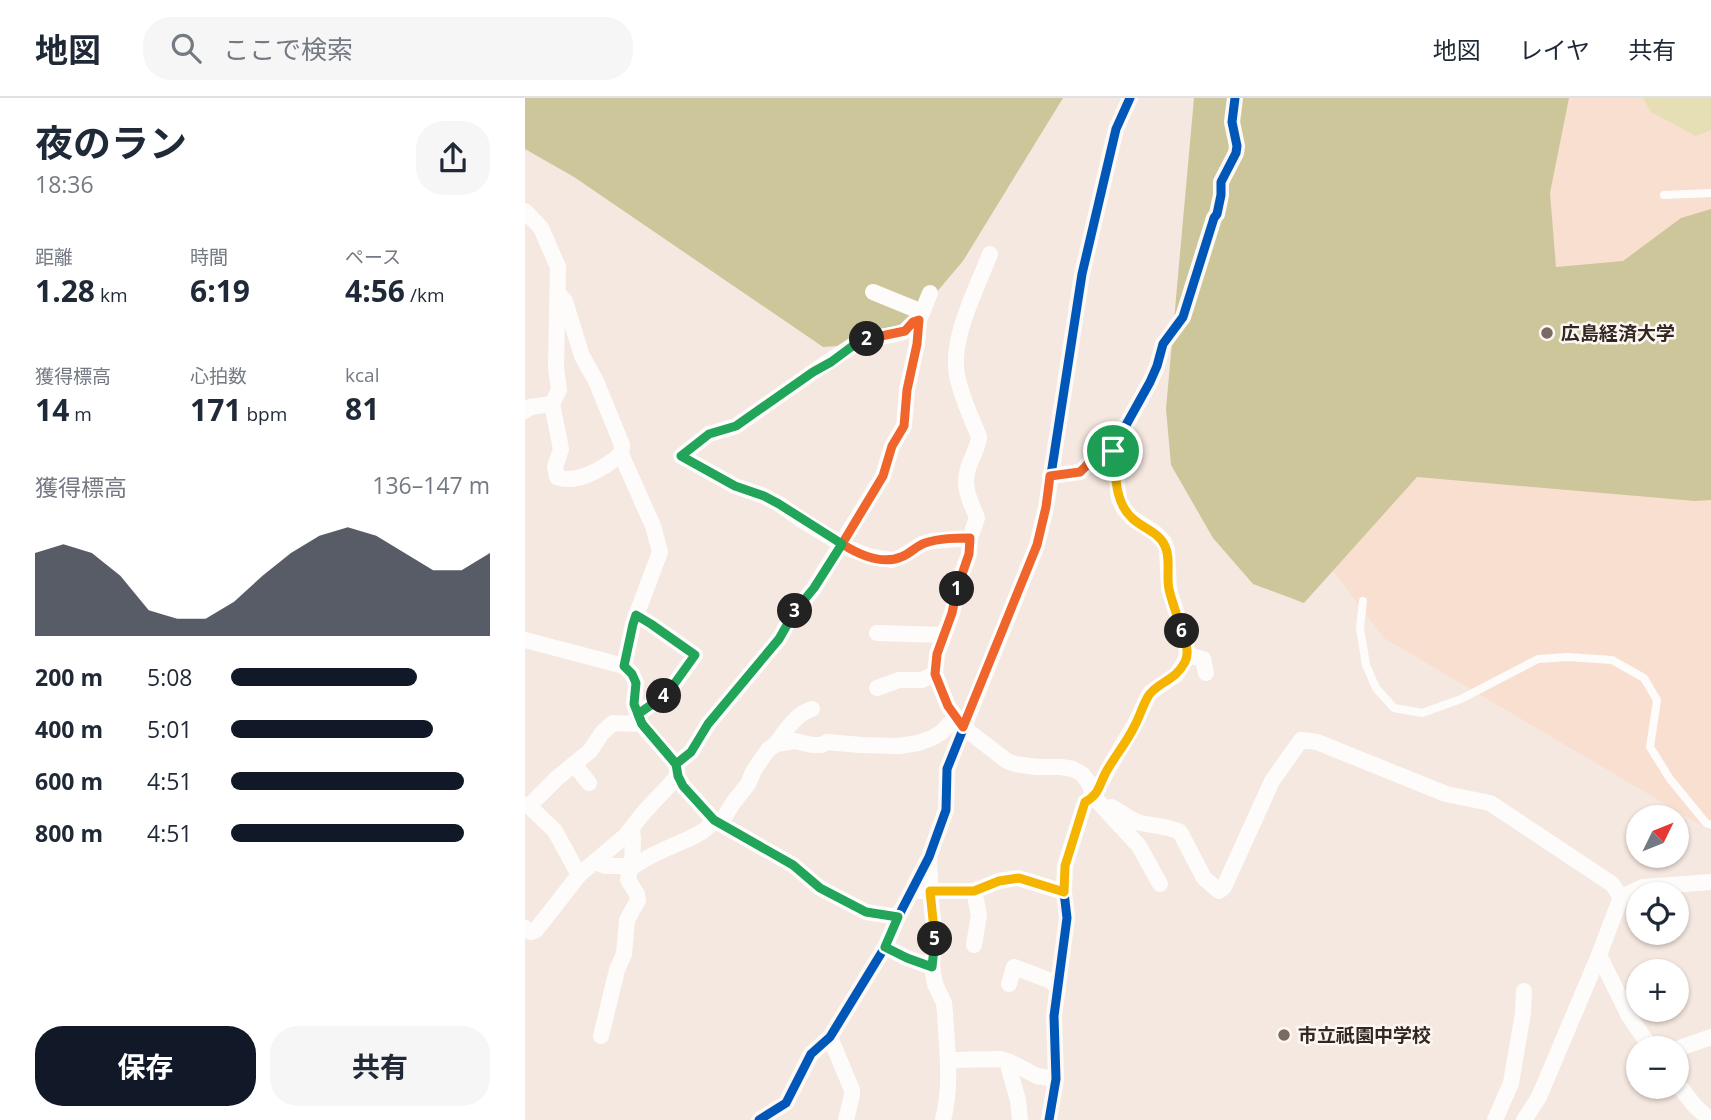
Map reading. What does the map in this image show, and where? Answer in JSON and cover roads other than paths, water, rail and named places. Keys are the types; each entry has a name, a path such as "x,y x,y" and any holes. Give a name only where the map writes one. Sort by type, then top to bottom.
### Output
{"street":[{"path":"759,1120 786,1103 811,1054 830,1037 885,947 929,857 946,810 947,769 960,722 1037,545 1046,507 1082,274 1116,129 1130,98"},
{"path":"1049,1120 1056,1079 1054,1016 1067,918 1065,866 1080,815 1085,802 1094,797 1148,696 1176,675 1187,655 1186,643 1168,589 1167,550 1164,542 1155,533 1132,519 1119,499 1113,441 1126,425 1150,382 1163,344 1183,317 1217,214 1221,181 1236,152 1232,122 1235,98"},
{"path":"525,211 541,228 558,268 556,368 559,390 552,404 561,449 555,467 557,477 580,477 621,454"},
{"path":"990,254 965,320 956,356 961,390 979,437 966,479 967,492 977,518 952,613 937,654 935,674 948,706 960,722 1007,761 1037,767 1061,766 1082,774 1094,797 1139,846 1160,884"},
{"path":"873,292 920,316"},
{"path":"525,928 531,932 537,930 579,875 632,828 691,752 708,724 779,639 790,619 814,588 883,476 892,446 904,426 907,390 920,316 930,293"},
{"path":"558,294 565,301 582,356 596,381 622,445 621,454 653,526 660,552 633,624 624,666"},
{"path":"920,316 905,331 858,342 736,426 709,434 681,456 735,486 764,496 842,544 872,557 892,560 922,544 944,539 970,538"},
{"path":"525,411 530,407 552,404"},
{"path":"1050,476 1080,472 1099,452 1113,451"},
{"path":"579,875 555,831 527,805 590,751 602,733 613,723 640,719 667,694 695,655 636,615"},
{"path":"877,633 944,635"},
{"path":"525,640 624,666 636,683 634,704 640,719 677,770 683,786 717,822 793,865 820,888 866,912 898,917"},
{"path":"1187,655 1203,659 1206,673"},
{"path":"877,688 899,680 922,680 935,674"},
{"path":"595,862 606,866 631,868 717,822 748,784 768,750 805,711 812,709"},
{"path":"776,744 795,741 812,745 827,742 861,746 899,746 932,738 960,722"},
{"path":"1094,797 1132,820 1173,828 1180,832 1204,878 1219,891 1224,887 1272,781 1301,740 1317,742 1446,794 1490,803 1612,884 1621,897"},
{"path":"574,764 589,783"},
{"path":"601,1036 617,970 624,954 627,920 638,900 628,880 632,828"},
{"path":"929,857 935,935 932,967 935,984 944,1003 949,1087 943,1120"},
{"path":"913,891 974,891 999,881 1019,878 1064,892"},
{"path":"1524,1120 1539,1097 1621,897 1643,887 1711,882"},
{"path":"974,891 979,915 974,946"},
{"path":"885,947 932,967"},
{"path":"1599,955 1629,1016 1643,1036"},
{"path":"1009,984 1014,967 1051,981 1058,988"},
{"path":"1495,1120 1511,1083 1524,992"},
{"path":"830,1037 852,1090 846,1120"},
{"path":"1689,1045 1711,1037"},
{"path":"947,1059 1002,1059 1037,1076 1056,1079"},
{"path":"1010,1062 1009,1069 1018,1100 1020,1120"},
{"path":"1689,1099 1710,1120"}],"lane":[{"path":"1664,195 1711,193"},
{"path":"1363,601 1360,628 1366,665 1376,688 1394,708 1422,713 1461,699 1538,659 1568,657 1612,660 1644,678 1657,700 1650,747 1670,779 1711,825"}],"place":[{"name":"広島経済大学","path":"1547,333"},
{"name":"市立祇園中学校","path":"1284,1035"}]}
